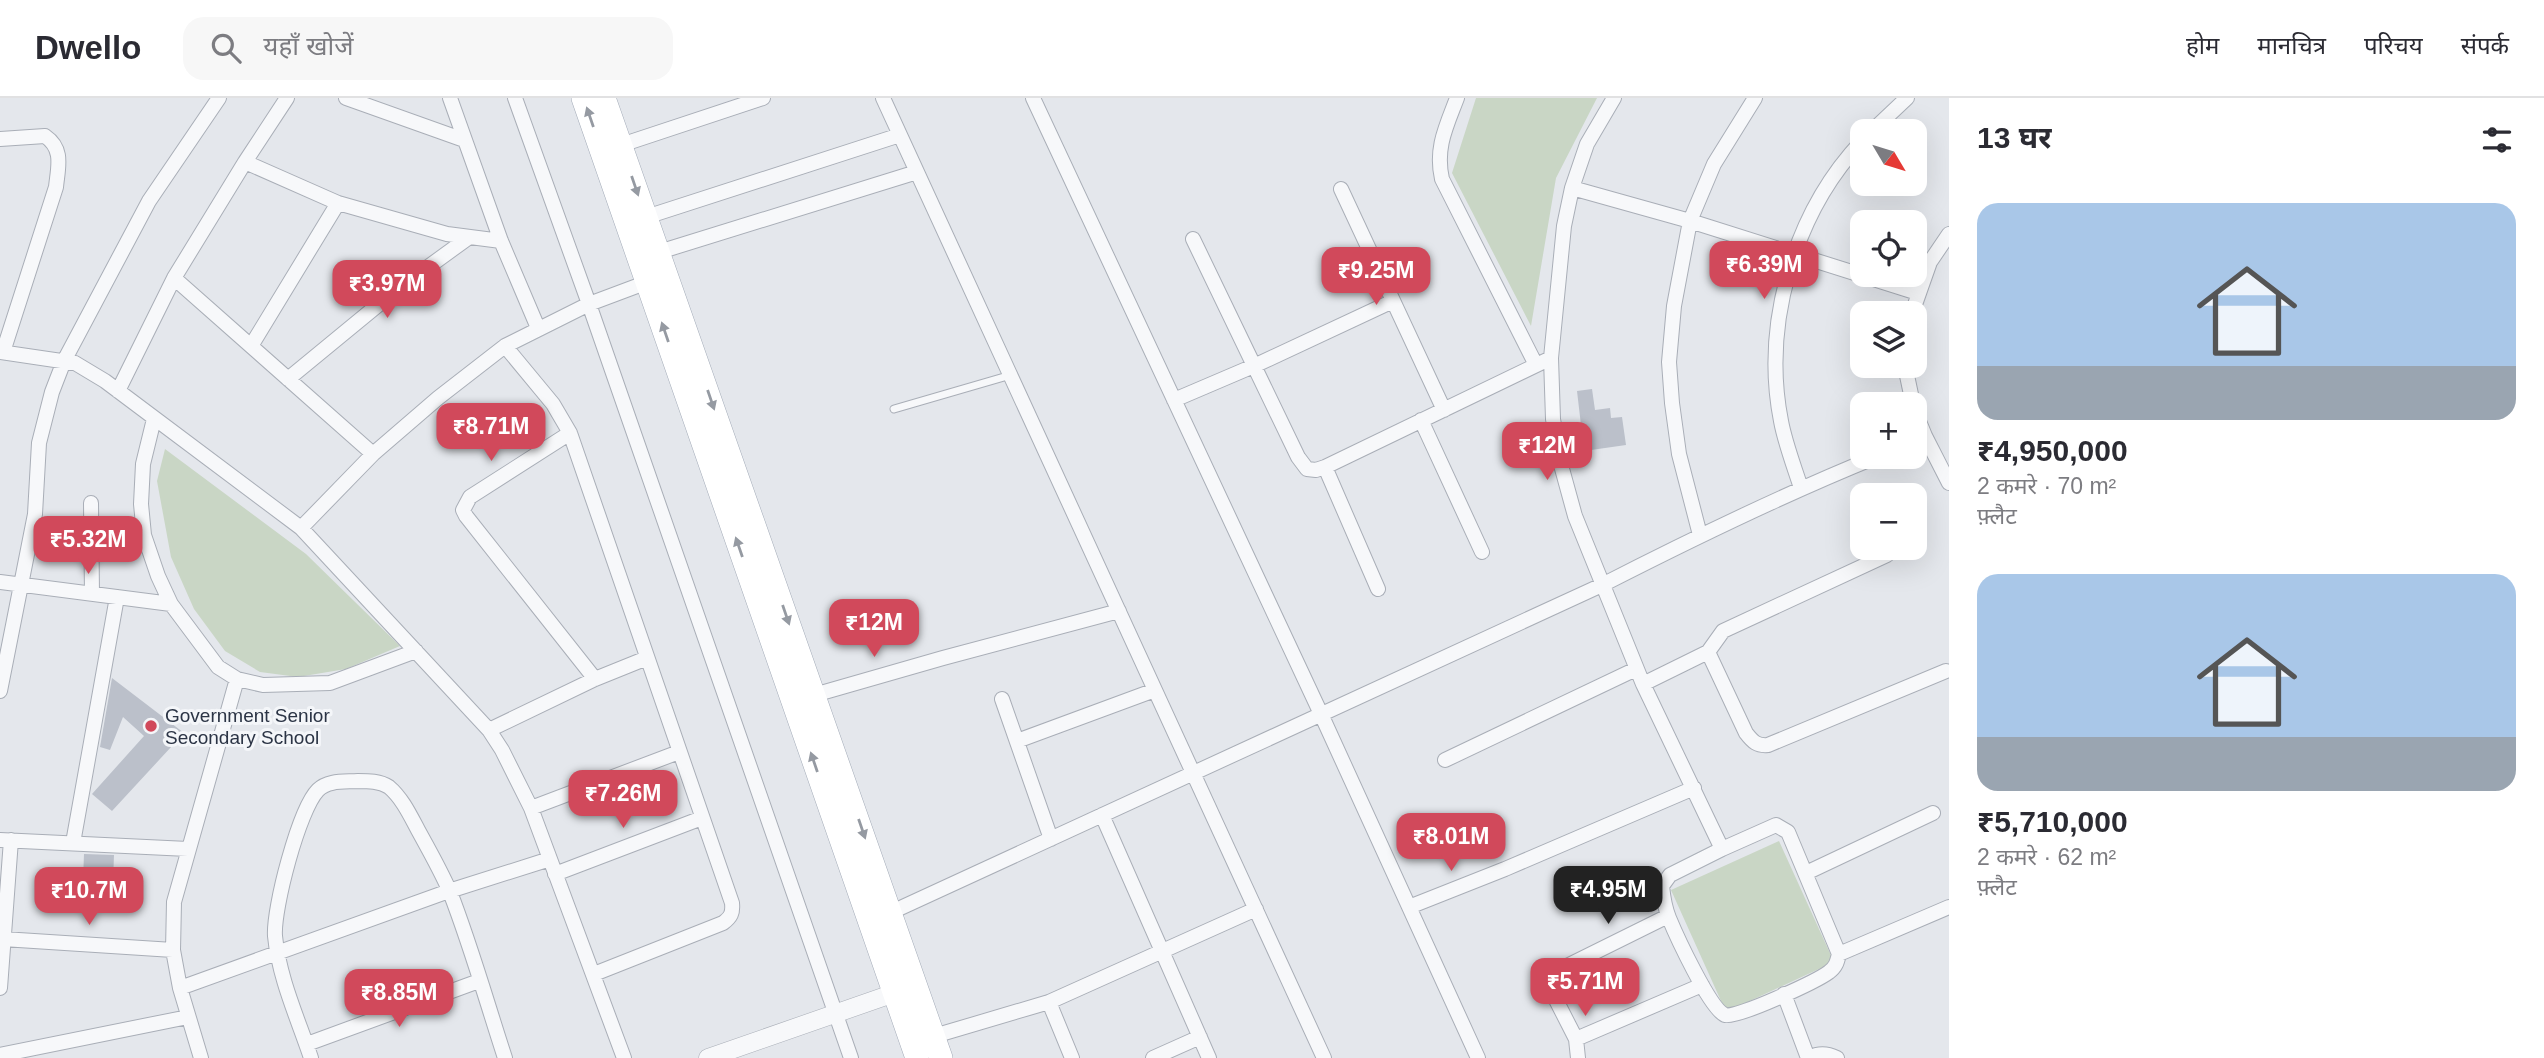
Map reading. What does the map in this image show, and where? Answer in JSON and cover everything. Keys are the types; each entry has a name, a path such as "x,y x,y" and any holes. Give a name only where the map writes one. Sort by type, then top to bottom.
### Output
{"main road":[{"path":"583,98 657,279 814,695 891,912 917,1058"},
{"path":"604,98 659,252 657,279 870,922 905,990 934,1036 942,1058"}],"street":[{"path":"0,691 34,514 39,443 52,392 64,361 149,201 219,98"},
{"path":"118,391 174,278 287,98"},
{"path":"346,98 464,140"},
{"path":"450,98 501,241 538,328"},
{"path":"515,98 851,1058"},
{"path":"621,145 763,98"},
{"path":"883,98 1324,1058"},
{"path":"1033,98 1321,714 1478,1058"},
{"path":"1457,98 1440,145 1438,162 1442,179 1536,365"},
{"path":"1614,98 1587,144 1572,188 1564,226 1550,358 1553,419 1561,466 1575,516 1602,585 1636,669 1722,849"},
{"path":"1700,535 1679,454 1672,403 1669,362 1674,306 1690,221 1714,163 1755,98"},
{"path":"1885,119 1907,98"},
{"path":"646,217 900,135"},
{"path":"0,139 45,136 57,146 60,158 56,187 1,352 75,363 118,391 301,528 489,730 531,808 624,1058"},
{"path":"1801,488 1781,421 1777,389 1777,346 1782,300 1794,254 1822,194 1850,157"},
{"path":"245,162 338,203 468,238 501,241"},
{"path":"659,252 917,172"},
{"path":"1572,188 1690,221 1918,293"},
{"path":"1340,189 1444,410"},
{"path":"251,345 338,203"},
{"path":"1916,301 1930,262 1949,234"},
{"path":"288,379 395,292 468,238"},
{"path":"1193,239 1298,457 1307,468 1316,470 1325,467 1550,358"},
{"path":"174,278 373,454"},
{"path":"301,528 373,454 438,398 505,346 589,304 657,279"},
{"path":"1174,400 1393,301"},
{"path":"505,346 552,404 570,433 732,903 730,918 723,923 594,974"},
{"path":"154,419 143,464 141,503 144,535 171,604 218,667 237,679 263,685 330,683 416,651"},
{"path":"1421,421 1482,552"},
{"path":"570,433 470,497 463,510 595,679"},
{"path":"1927,450 1949,483"},
{"path":"1325,467 1378,589"},
{"path":"870,922 1602,585 1801,488 1850,468"},
{"path":"91,503 92,594"},
{"path":"1643,684 1708,652 1723,631 1875,560"},
{"path":"0,582 171,604"},
{"path":"73,843 117,597"},
{"path":"814,695 1119,611"},
{"path":"1708,652 1746,733 1760,746 1946,671"},
{"path":"489,730 595,679 647,658"},
{"path":"1445,760 1636,669"},
{"path":"201,1058 180,988 173,950 174,902 237,679"},
{"path":"1017,741 1155,690"},
{"path":"1002,699 1051,839"},
{"path":"531,808 679,752"},
{"path":"480,981 309,1051 283,976 275,934 279,895 310,804 316,792 325,784 370,781 386,785 398,796 449,891 480,981 505,1058"},
{"path":"1409,907 1494,874 1694,788"},
{"path":"1806,873 1933,813"},
{"path":"1102,815 1209,1058"},
{"path":"555,874 702,818"},
{"path":"1776,825 1788,832 1839,954 1837,965 1829,973 1734,1016 1723,1014 1715,1007 1702,985 1668,916 1662,886 1670,874 1722,849 1776,825"},
{"path":"0,988 6,840 188,849"},
{"path":"180,988 449,891 550,859"},
{"path":"1839,954 1949,907"},
{"path":"934,1036 1049,1002 1256,909"},
{"path":"1578,1058 1576,1039 1552,992 1550,984 1553,977 1563,968 1668,916"},
{"path":"3,939 173,950"},
{"path":"1576,1039 1702,985"},
{"path":"708,1058 905,990"},
{"path":"1784,994 1808,1058 1817,1054 1837,1058"},
{"path":"1049,1002 1072,1058"},
{"path":"0,1055 188,1017"},
{"path":"1153,1058 1200,1037"}],"lane":[{"path":"894,409 1011,375"}],"green space":[{"path":"1476,98 1597,98 1556,178 1531,326 1452,173"},
{"path":"165,449 306,554 400,646 346,669 298,677 260,672 225,651 194,609 171,557 157,481"},
{"path":"1779,841 1834,962 1726,1012 1671,890"}],"building":[{"path":"1592,389 1595,410 1610,408 1611,418 1622,417 1626,445 1584,451 1577,391"},
{"path":"112,678 184,733 112,811 92,794 144,736 123,717 110,750 100,747"},
{"path":"84,854 114,855 113,881 83,880"}],"place":[{"name":"Government Senior Secondary School","path":"151,726"}]}
